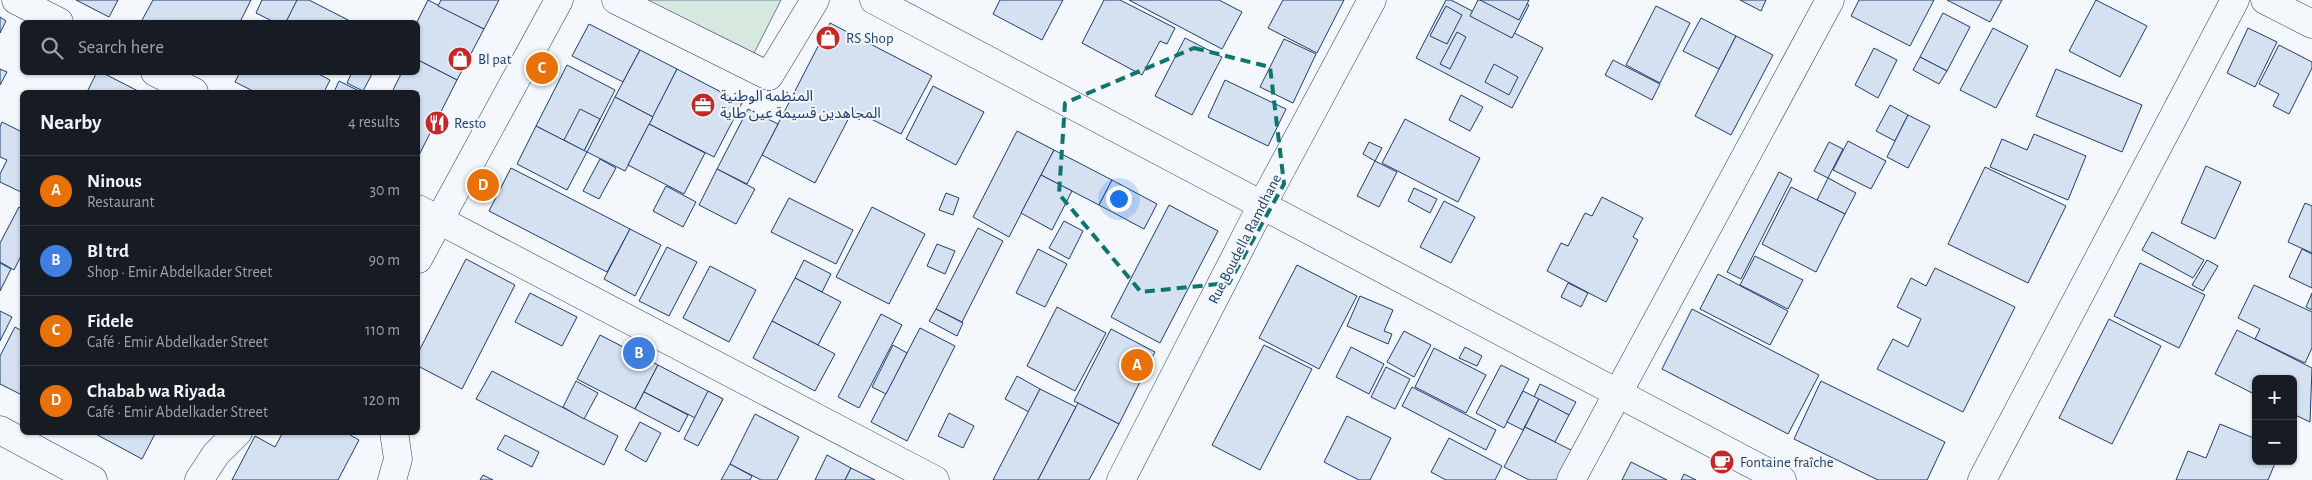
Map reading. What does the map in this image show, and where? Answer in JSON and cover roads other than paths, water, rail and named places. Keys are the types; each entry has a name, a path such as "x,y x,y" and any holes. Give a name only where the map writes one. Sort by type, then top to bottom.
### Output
{"street":[{"path":"16,0 55,20"},
{"path":"420,262 429,215 559,0"},
{"path":"616,0 769,76 815,0"},
{"path":"874,0 1782,480"},
{"name":"Rue Boudella Ramdhane","path":"1121,480 1262,205 1372,0"},
{"path":"1571,480 1830,0"},
{"path":"1982,480 2235,0"},
{"path":"2265,0 2312,24"},
{"path":"161,75 190,90"},
{"path":"429,215 935,480"},
{"path":"0,430 94,480"},
{"path":"198,480 216,454 235,435"},
{"path":"392,480 398,459 394,435"}],"place":[{"name":"RS Shop","path":"828,38"},
{"name":"Bl pat","path":"460,59"},
{"name":"Fidele","path":"542,68"},
{"name":"المنظمة الوطنية المجاهدين قسيمة عين طاية","path":"703,105"},
{"name":"Resto","path":"437,123"},
{"name":"Chabab wa Riyada","path":"483,185"},
{"name":"Bl trd","path":"639,353"},
{"name":"Ninous","path":"1137,365"},
{"name":"Fontaine fraîche","path":"1722,462"}]}
